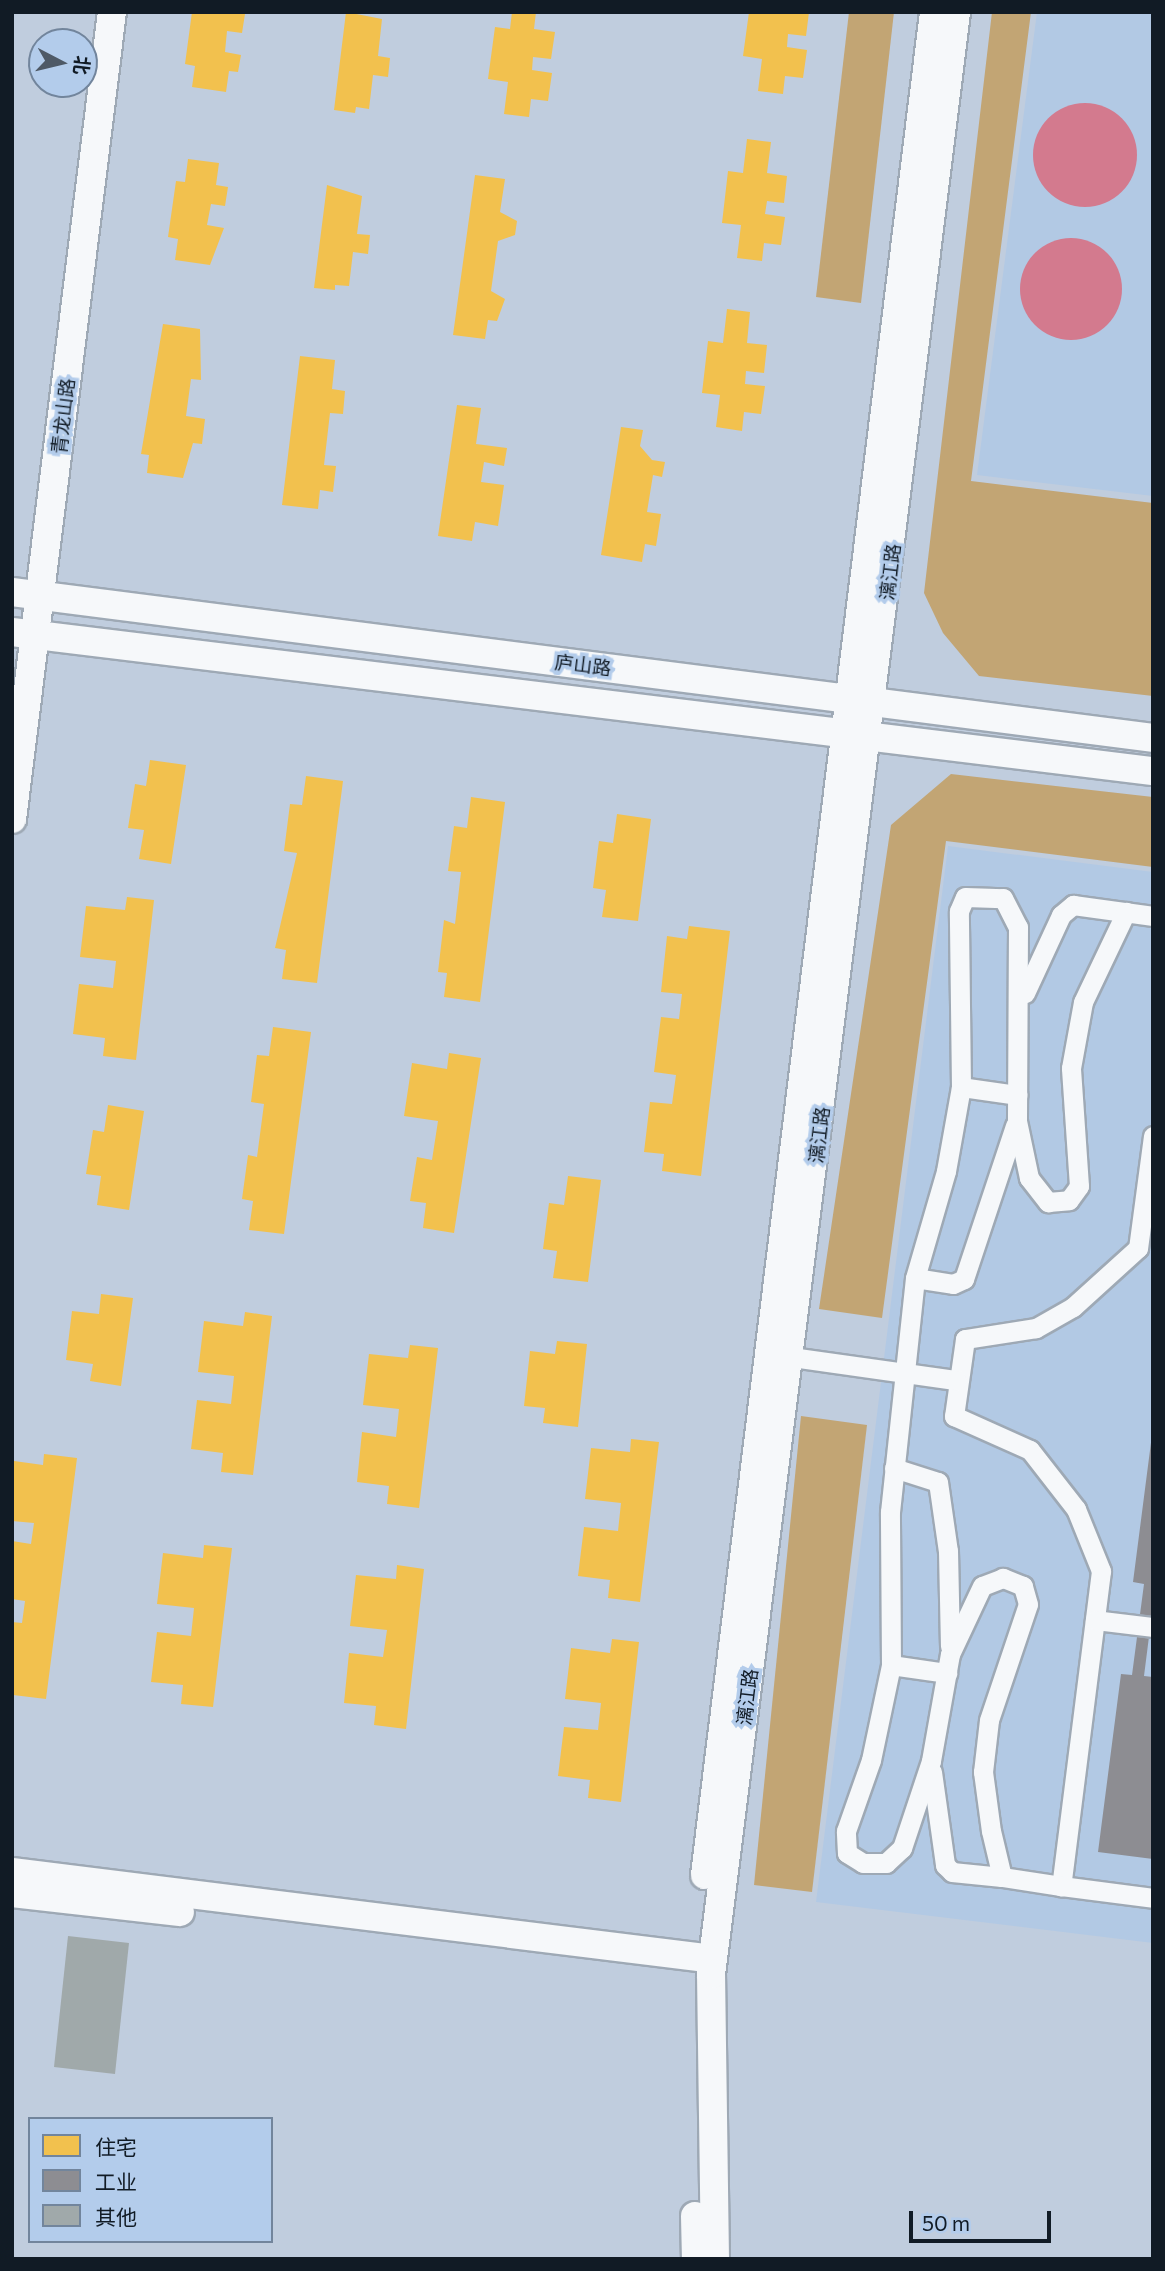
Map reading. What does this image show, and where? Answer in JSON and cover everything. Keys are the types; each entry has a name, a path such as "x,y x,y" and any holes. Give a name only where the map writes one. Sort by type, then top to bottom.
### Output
{"street":[{"name":"青龙山路","path":"12,819 24,634 41,595 112,12"},
{"name":"漓江路","path":"862,701 934,12"},
{"name":"漓江路","path":"696,2259 703,1966 857,735 956,12"},
{"name":"庐山路","path":"12,592 1153,738"},
{"name":"庐山路","path":"24,634 1153,771"},
{"path":"894,1468 938,1482 950,1589 948,1663 931,1761 902,1848 886,1863 863,1863 847,1853 846,1831 871,1760 891,1665 894,1468 915,1278 946,1171 961,1087 959,911 965,897 1003,898 1018,927 1021,1004 1017,1121 1028,1178 1048,1202 1069,1200 1079,1186 1071,1068 1083,1002 1126,912"},
{"path":"1021,1004 1043,951 1073,905 1153,916"},
{"path":"1019,948 1043,951"},
{"path":"961,1087 1017,1095"},
{"path":"915,1278 953,1284 964,1279 1017,1121"},
{"path":"1061,1886 1101,1571 1076,1509 1030,1450 954,1416 956,1380 965,1339 1037,1328 1073,1307 1138,1248 1153,1136"},
{"path":"1001,1174 1028,1178"},
{"path":"778,1355 956,1380"},
{"path":"948,1663 979,1592 1003,1578 1023,1586 1028,1604 989,1720 983,1772 1002,1877"},
{"path":"950,1589 979,1592"},
{"path":"1095,1620 1153,1627"},
{"path":"891,1665 948,1663"},
{"path":"931,1761 935,1824 952,1871 1153,1898"},
{"path":"911,1820 935,1824"},
{"path":"12,1872 703,1966"},
{"path":"12,1893 703,1966"},
{"name":"漓江路","path":"703,1966 715,2259"}],"shaded area":[{"path":"849,12 894,12 861,303 816,297"},
{"path":"992,12 1031,12 971,481 1153,503 1153,696 979,676 943,633 924,593"},
{"path":"1037,12 1153,12 1153,496 977,475"},
{"path":"1085,103 1105,107 1122,118 1133,135 1137,155 1133,175 1122,192 1105,203 1085,207 1065,203 1048,192 1037,175 1033,155 1037,135 1048,118 1065,107"},
{"path":"1071,238 1090,242 1107,253 1118,270 1122,289 1118,308 1107,325 1090,336 1071,340 1052,336 1035,325 1024,308 1020,289 1024,270 1035,253 1052,242"},
{"path":"951,774 1153,797 1153,867 946,841 882,1318 819,1309 891,825"},
{"path":"948,846 1153,872 1153,1943 816,1902"},
{"path":"801,1416 867,1425 812,1892 754,1885"}],"building: 住宅":[{"path":"192,12 245,14 242,33 227,31 225,52 241,55 238,72 229,71 226,92 192,87 195,66 185,64"},
{"path":"346,12 382,19 378,56 390,58 388,77 373,75 369,109 356,107 355,113 334,110"},
{"path":"512,12 536,12 534,29 555,32 551,59 533,57 532,70 552,73 548,101 531,99 529,117 504,114 508,82 488,79 495,27 510,29"},
{"path":"749,12 809,12 806,36 788,34 787,47 807,50 803,78 785,76 783,94 758,91 762,59 743,56"},
{"path":"747,139 771,142 767,173 787,176 784,203 767,201 765,214 785,217 781,245 764,243 762,261 737,258 741,225 722,223 728,171 743,173"},
{"path":"188,159 219,163 216,185 228,187 225,206 211,204 207,225 224,228 210,265 175,260 178,239 168,237 176,181 185,182"},
{"path":"475,175 505,179 500,212 517,221 515,235 498,241 491,291 505,299 497,321 488,320 485,339 453,335"},
{"path":"327,185 362,196 357,234 370,235 368,254 353,252 349,286 335,285 335,290 314,288"},
{"path":"727,309 750,312 747,343 767,345 764,373 746,371 745,384 765,386 761,414 744,412 742,431 716,427 720,395 702,393 708,341 723,343"},
{"path":"163,324 200,329 201,380 191,379 186,416 205,419 202,444 193,443 183,478 147,473 149,455 141,454"},
{"path":"300,356 335,360 332,389 345,391 343,414 330,413 324,465 336,466 333,492 320,490 318,509 282,505"},
{"path":"457,405 481,408 476,444 507,448 504,466 484,462 481,482 504,485 498,526 475,522 472,541 438,536"},
{"path":"621,427 643,430 640,446 652,460 665,462 662,477 653,475 647,512 661,514 656,546 645,544 642,562 601,555"},
{"path":"150,760 186,765 171,864 139,859 144,830 128,828 135,784 146,786"},
{"path":"306,776 343,781 317,983 282,979 286,950 275,948 297,853 284,851 290,804 302,805"},
{"path":"471,797 505,802 480,1002 444,997 447,973 438,972 444,920 455,924 461,872 448,871 454,826 467,828"},
{"path":"617,814 651,819 638,921 602,917 606,890 593,888 599,841 613,843"},
{"path":"127,897 154,900 136,1060 103,1056 105,1038 73,1034 79,984 113,988 116,961 80,957 86,906 125,910"},
{"path":"689,926 730,931 701,1176 662,1171 664,1154 644,1152 650,1102 672,1104 676,1075 654,1072 661,1017 679,1019 682,994 661,992 667,936 687,939"},
{"path":"273,1027 311,1032 284,1234 249,1230 253,1201 242,1199 248,1155 257,1157 264,1104 251,1102 257,1055 269,1056"},
{"path":"449,1053 481,1058 454,1233 423,1228 426,1203 410,1201 417,1157 432,1160 438,1121 404,1116 412,1063 447,1069"},
{"path":"108,1105 144,1111 129,1210 97,1205 101,1176 86,1174 93,1130 104,1132"},
{"path":"568,1176 601,1180 588,1282 553,1278 557,1251 543,1249 549,1203 564,1205"},
{"path":"101,1294 133,1298 121,1386 90,1381 93,1364 66,1360 72,1311 99,1314"},
{"path":"245,1312 272,1316 253,1475 221,1472 223,1453 191,1449 197,1400 231,1404 234,1376 198,1372 204,1321 243,1326"},
{"path":"557,1341 587,1344 578,1427 543,1423 545,1408 524,1406 530,1351 555,1354"},
{"path":"410,1345 438,1348 419,1508 387,1504 389,1486 357,1482 362,1432 396,1437 399,1409 363,1405 369,1354 408,1358"},
{"path":"631,1439 659,1442 640,1602 608,1598 610,1580 578,1576 584,1527 618,1531 621,1503 585,1499 591,1448 630,1452"},
{"path":"44,1454 77,1458 46,1699 13,1695 12,1679 12,1622 22,1623 25,1601 12,1599 12,1541 31,1544 34,1523 12,1521 14,1461 43,1465"},
{"path":"204,1545 232,1548 213,1707 181,1704 183,1685 151,1682 157,1632 191,1636 194,1608 157,1604 163,1553 203,1558"},
{"path":"397,1565 424,1569 406,1729 374,1725 376,1706 344,1703 349,1653 383,1657 387,1630 350,1626 356,1575 396,1579"},
{"path":"612,1639 639,1642 621,1802 588,1798 590,1780 558,1776 564,1727 598,1730 601,1703 565,1699 571,1648 610,1653"}],"building: 工业":[{"path":"1153,1427 1153,1605 1144,1676 1153,1677 1153,1859 1098,1852 1121,1674 1132,1675 1144,1584 1133,1582"}],"building: 其他":[{"path":"68,1936 129,1943 115,2074 54,2067"}]}
